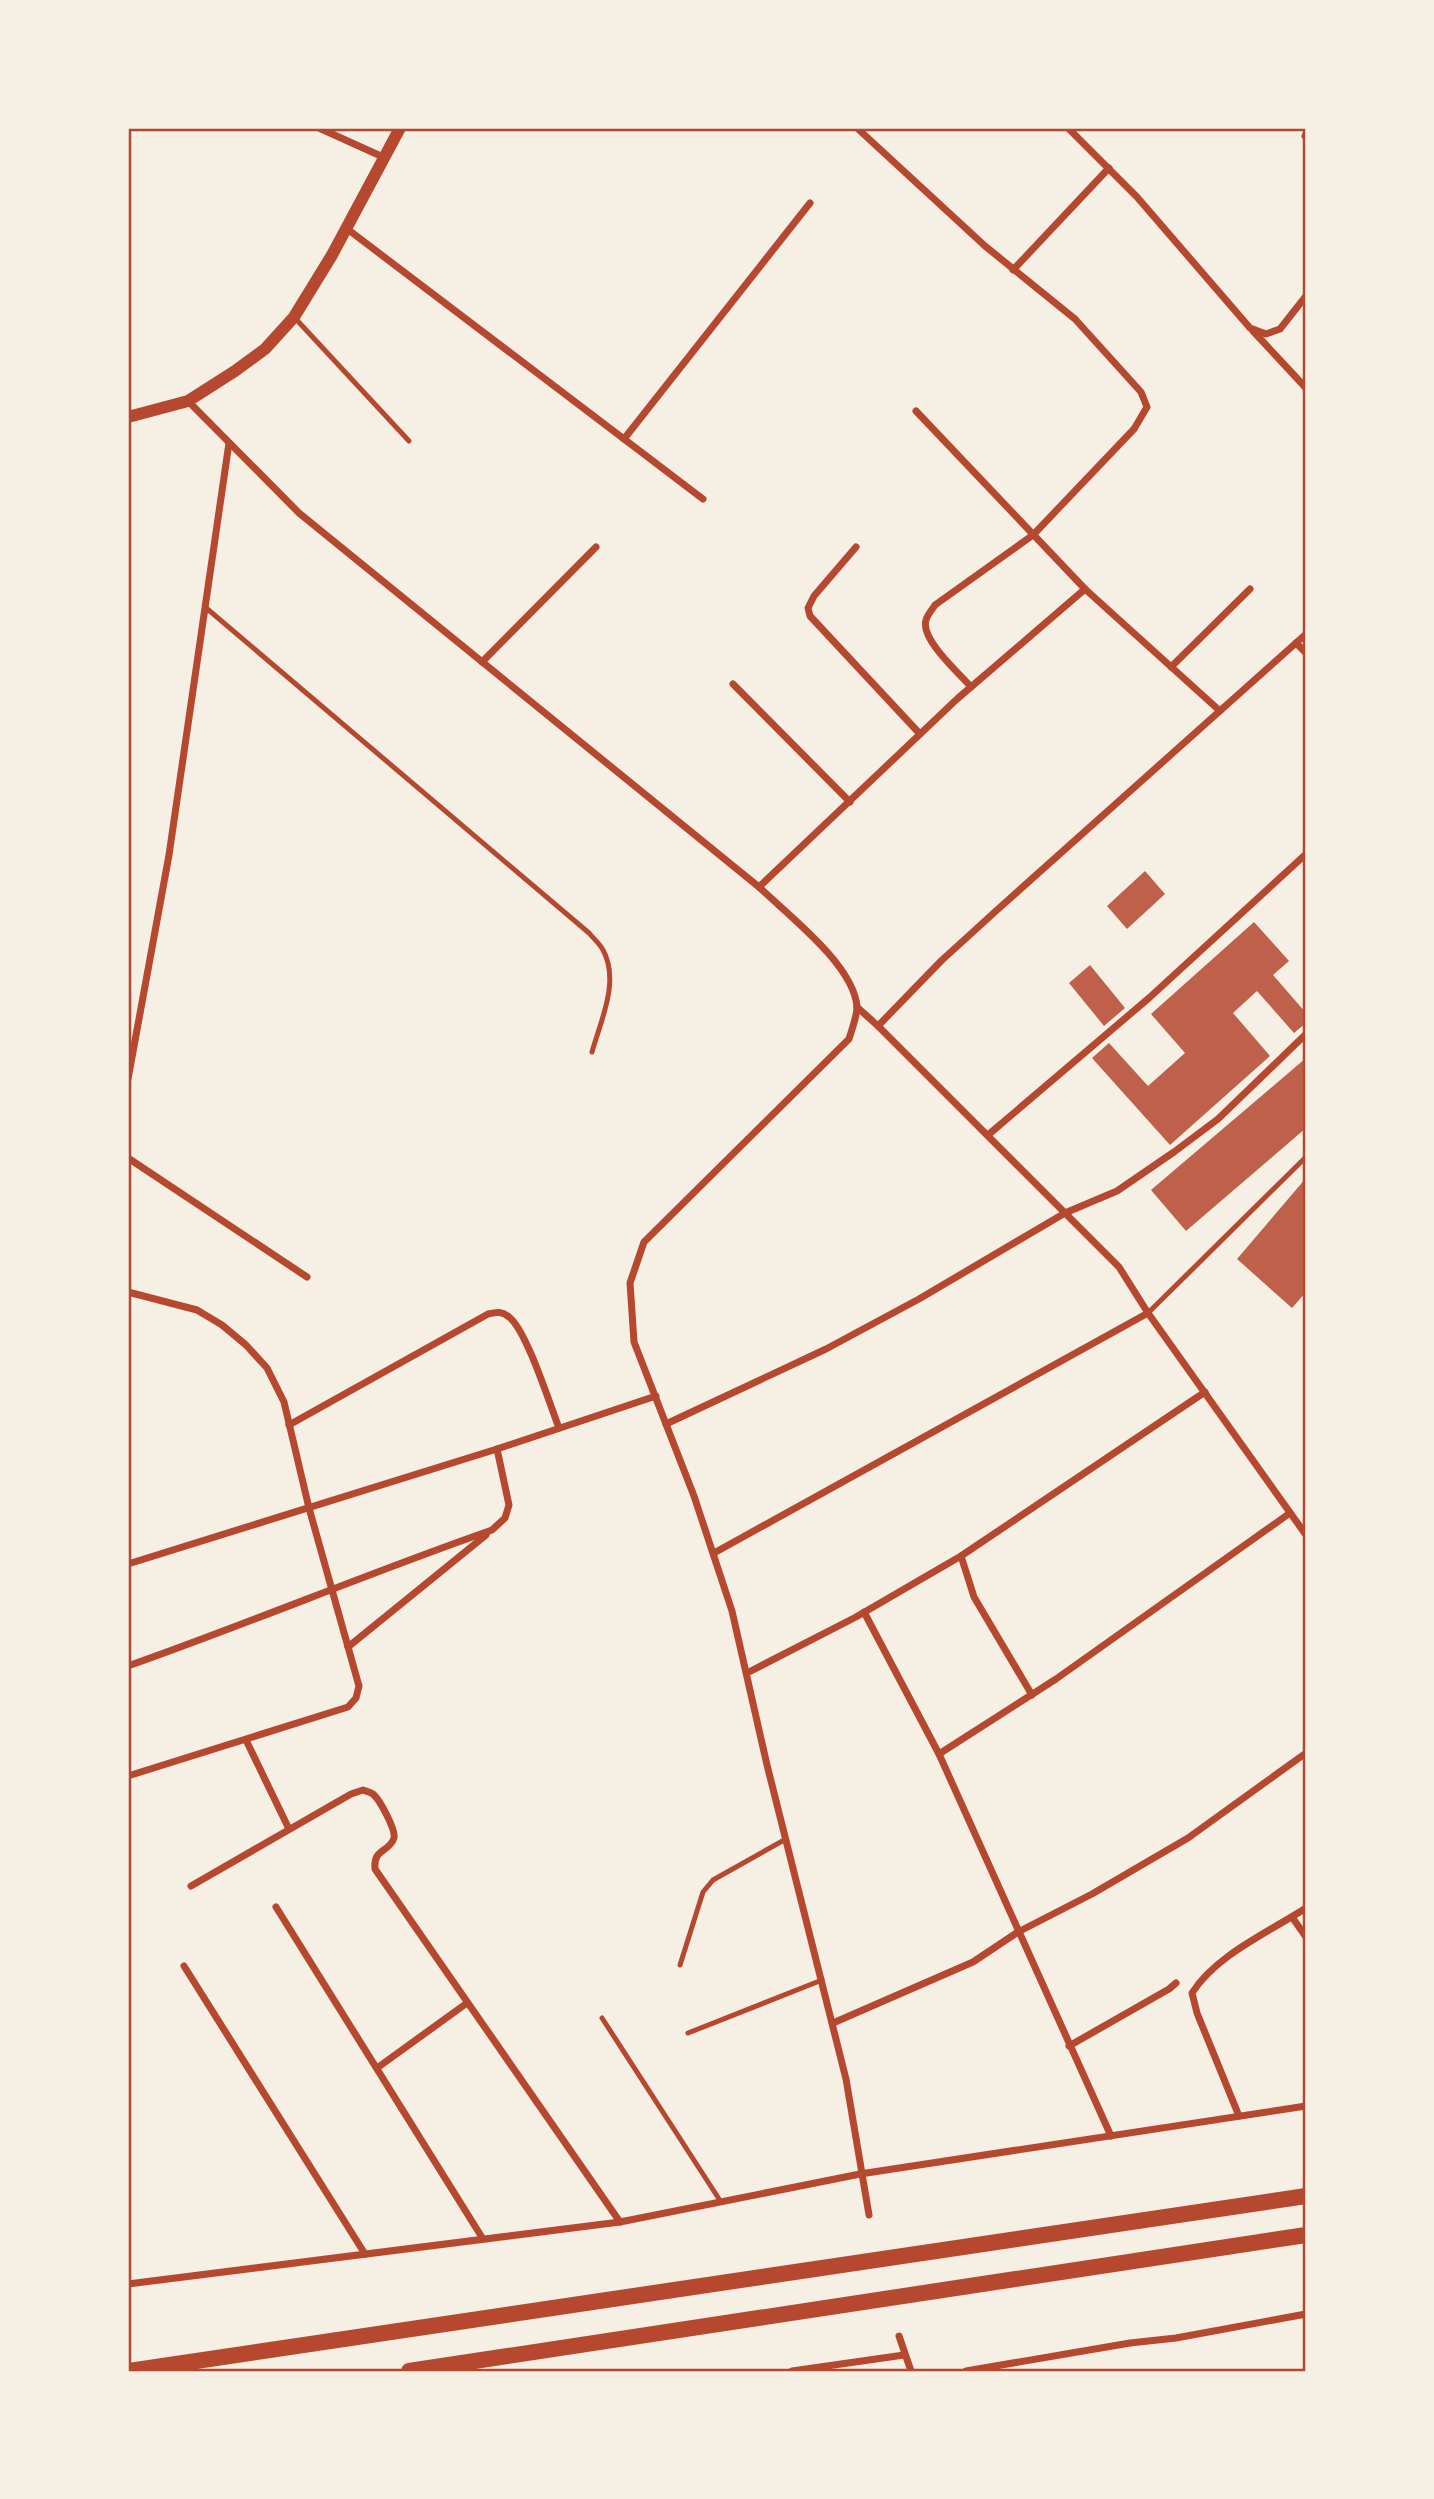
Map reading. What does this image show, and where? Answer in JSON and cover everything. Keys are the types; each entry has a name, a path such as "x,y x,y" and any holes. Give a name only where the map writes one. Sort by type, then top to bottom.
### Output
{"highway":[{"path":"129,2371 1306,2196"},
{"path":"409,2371 1306,2235"}],"street":[{"path":"318,128 383,157"},
{"path":"128,417 188,401 235,372 265,349 294,317 400,128"},
{"path":"857,128 1013,270 1075,319 1141,392 1147,407 1134,429 1033,535 935,605 925,620 926,633 931,642 971,687"},
{"path":"1068,128 1137,197 1250,328 1306,388"},
{"path":"1013,270 1109,168"},
{"path":"624,439 791,223 810,203"},
{"path":"346,228 703,499"},
{"path":"1250,328 1266,334 1279,329 1306,296"},
{"path":"188,401 299,513 759,887 831,954 848,981 857,1007 1119,1267 1147,1312 1306,1535"},
{"path":"916,411 1085,589 1220,711"},
{"path":"128,1079 169,855 229,443"},
{"path":"482,662 596,547"},
{"path":"856,547 814,596 808,608 810,616 920,734"},
{"path":"759,887 971,687 1085,589"},
{"path":"1171,667 1250,589"},
{"path":"878,1026 940,961 1306,634"},
{"path":"1296,643 1306,653"},
{"path":"733,684 850,802"},
{"path":"988,1135 1149,998 1306,854"},
{"path":"857,1007 849,1038 644,1242 630,1283 634,1342 714,1552 732,1611 846,2080 869,2215"},
{"path":"666,1424 838,1342 919,1299 1066,1213 1117,1191 1218,1119 1306,1034"},
{"path":"128,1158 307,1277"},
{"path":"128,1292 197,1310 230,1332 267,1368 284,1402 309,1508 359,1686 356,1698 348,1707 128,1776"},
{"path":"289,1425 488,1314 500,1312 512,1318 522,1334 559,1428"},
{"path":"714,1552 1147,1312"},
{"path":"747,1673 864,1612 961,1556 1205,1392"},
{"path":"128,1564 497,1449 656,1396"},
{"path":"348,1647 505,1518 509,1505 497,1449"},
{"path":"939,1755 1032,1695 1290,1513"},
{"path":"128,1667 492,1530"},
{"path":"961,1556 974,1597 1032,1695"},
{"path":"864,1612 939,1755 1111,2137"},
{"path":"246,1740 289,1829"},
{"path":"833,2023 973,1962 1018,1932 1092,1894 1188,1838 1306,1753"},
{"path":"191,1886 351,1794 363,1790 373,1794 394,1828 394,1837 374,1860 374,1869 620,2222"},
{"path":"276,1907 484,2239"},
{"path":"1239,2116 1197,2013 1192,1993 1202,1976 1306,1908"},
{"path":"1292,1917 1306,1937"},
{"path":"184,1966 365,2254"},
{"path":"1069,2046 1176,1983"},
{"path":"377,2068 467,2003"},
{"path":"128,2284 620,2222 860,2174 1306,2106"},
{"path":"965,2371 1130,2343 1176,2338 1306,2314"},
{"path":"899,2336 911,2371"},
{"path":"792,2371 904,2355"}],"lane":[{"path":"294,317 410,441"},
{"path":"205,607 589,933 603,950 610,970 609,990 592,1052"},
{"path":"1147,1312 1306,1157"},
{"path":"680,1965 704,1892 713,1880 786,1839"},
{"path":"688,2033 822,1980"},
{"path":"602,2018 721,2202"}],"building":[{"path":"1145,871 1165,894 1127,929 1107,906"},
{"path":"1254,922 1289,961 1273,975 1306,1013 1306,1023 1294,1033 1257,991 1233,1013 1270,1056 1170,1145 1092,1058 1109,1043 1148,1086 1185,1053 1151,1014"},
{"path":"1090,965 1125,1008 1104,1026 1069,983"},
{"path":"1306,1058 1306,1128 1186,1231 1151,1190"},
{"path":"1306,1178 1306,1292 1292,1308 1237,1259"}]}
